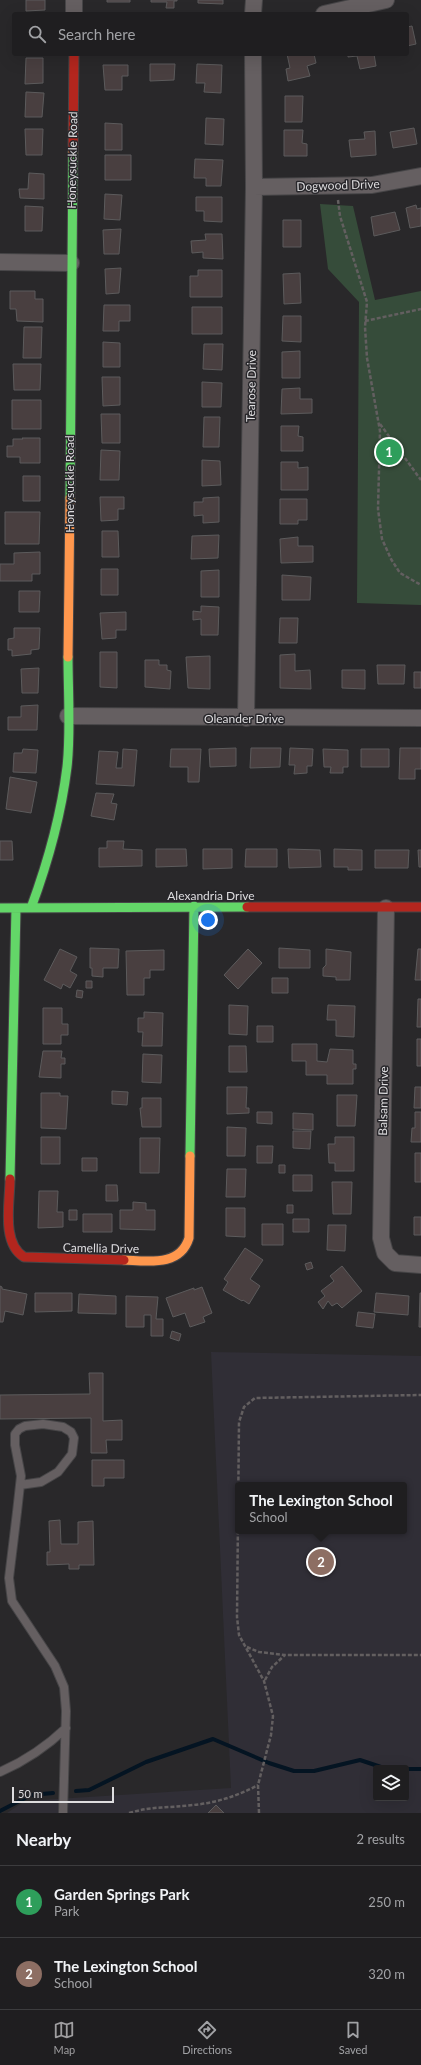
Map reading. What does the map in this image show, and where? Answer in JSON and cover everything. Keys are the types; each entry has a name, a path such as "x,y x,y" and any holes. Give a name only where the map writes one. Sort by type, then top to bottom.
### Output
{"street":[{"path":"74,0 74,12"},
{"path":"253,12 254,0"},
{"path":"333,12 386,0"},
{"name":"Honeysuckle Road","path":"31,908 49,855 59,819 67,765 74,56"},
{"name":"Tearose Drive","path":"246,718 254,187 253,56"},
{"name":"Dogwood Drive","path":"254,187 372,185 421,176"},
{"path":"0,262 71,263"},
{"name":"Oleander Drive","path":"68,716 421,718"},
{"name":"Alexandria Drive","path":"0,908 194,906 421,908"},
{"name":"Camellia Drive","path":"16,908 10,1241 14,1250 24,1257 160,1261 176,1258 184,1252 189,1238 194,906"},
{"name":"Balsam Drive","path":"386,908 381,1238 385,1253 395,1263 421,1265"}],"lane":[{"path":"20,1485 41,1482 58,1472 72,1454 74,1438 71,1432 54,1424 25,1426 18,1429 15,1434 15,1445 21,1476 9,1578 12,1601 55,1666 64,1687 66,1728 63,1813"},
{"path":"0,1772 18,1764 46,1747 66,1728"}],"path":[{"path":"337,186 340,216 367,302 365,321 367,358 380,431 378,509 382,539 391,559 400,573 421,585"},
{"path":"365,321 421,309"},
{"path":"378,422 421,480"},
{"path":"238,1482 238,1422 244,1407 255,1398 421,1395"},
{"path":"237,1534 237,1617 239,1634 264,1681 273,1716 271,1735 258,1785 259,1813"},
{"path":"246,1646 259,1652 285,1655 421,1655"},
{"path":"264,1681 272,1667 285,1655"},
{"path":"129,1813 148,1807 194,1805 243,1793 258,1785"}],"shaded area":[{"path":"211,1352 421,1356 421,1813 7,1813 25,1801 231,1788"}],"green space":[{"path":"320,204 353,206 375,300 421,291 421,605 357,603 359,302 328,269"}],"building":[{"path":"26,0 45,0 45,10 26,11"},
{"path":"107,0 130,0 130,2 107,2"},
{"path":"151,0 177,1 174,1 174,8 166,8 167,2 151,2"},
{"path":"198,0 223,0 223,4 198,3"},
{"path":"412,26 416,44 409,46 409,27"},
{"path":"287,56 314,56 316,63 307,66 310,76 288,81 286,69 290,68"},
{"path":"357,56 374,56 376,66 360,69"},
{"path":"26,58 43,58 43,83 25,84"},
{"path":"150,64 175,64 174,80 150,81"},
{"path":"197,64 222,65 221,93 204,92 205,83 196,83"},
{"path":"103,65 128,65 128,76 122,76 122,90 105,90"},
{"path":"26,92 44,93 42,117 25,117"},
{"path":"285,96 303,96 302,122 285,122"},
{"path":"206,118 224,119 223,145 205,144"},
{"path":"105,123 122,124 122,150 105,150"},
{"path":"414,128 417,144 393,148 390,132"},
{"path":"25,129 43,129 42,155 26,155"},
{"path":"284,130 303,130 302,143 307,144 307,156 284,156"},
{"path":"375,131 376,155 351,157 349,140 365,139 364,132"},
{"path":"105,155 131,155 131,180 105,180"},
{"path":"195,159 223,160 221,186 206,186 206,178 194,178"},
{"path":"29,173 44,174 44,199 20,198 19,189 28,189"},
{"path":"105,194 122,195 120,220 104,219"},
{"path":"196,197 222,197 222,222 204,221 204,211 196,211"},
{"path":"416,205 417,209 421,208 421,226 410,228 406,208"},
{"path":"25,206 43,207 42,231 25,231"},
{"path":"395,212 400,230 374,236 371,217"},
{"path":"283,220 301,220 301,247 283,247"},
{"path":"121,229 119,254 104,254 103,230"},
{"path":"205,234 222,234 223,259 203,258 203,252 192,253 191,241 206,240"},
{"path":"121,268 119,293 106,294 105,269"},
{"path":"198,270 222,270 222,297 190,297 190,276 198,276"},
{"path":"300,273 301,303 284,304 283,274"},
{"path":"10,291 35,291 35,299 43,299 43,322 17,321 16,309 10,309"},
{"path":"104,305 130,305 130,321 119,321 119,331 103,331"},
{"path":"192,307 222,307 222,334 192,334"},
{"path":"283,316 301,316 301,342 282,341"},
{"path":"24,327 42,327 41,358 23,358"},
{"path":"103,342 120,343 120,367 103,367"},
{"path":"204,344 223,344 222,370 203,369"},
{"path":"300,351 300,378 282,378 282,352"},
{"path":"13,364 41,364 40,390 14,390"},
{"path":"102,377 120,377 120,405 103,406"},
{"path":"202,382 222,383 221,407 202,407"},
{"path":"300,388 300,399 312,399 312,413 281,414 282,389"},
{"path":"12,400 41,400 41,429 12,429"},
{"path":"101,414 120,414 120,443 102,443"},
{"path":"204,417 220,417 219,447 203,447"},
{"path":"281,426 299,426 298,436 303,437 303,451 281,451"},
{"path":"22,438 40,438 40,463 20,463 20,457 7,457 7,446 13,446 13,439 23,439"},
{"path":"101,450 120,451 119,480 100,480"},
{"path":"202,460 220,461 221,485 202,486"},
{"path":"281,462 298,462 298,468 308,467 308,490 281,490"},
{"path":"23,476 40,476 40,501 23,501"},
{"path":"100,497 124,497 124,509 118,509 118,520 101,521"},
{"path":"219,497 219,522 203,523 203,515 194,516 194,502 203,502 203,498"},
{"path":"280,499 307,499 307,520 298,520 298,524 280,524"},
{"path":"5,512 40,512 39,544 5,544"},
{"path":"102,531 118,531 119,557 102,557"},
{"path":"219,535 218,558 191,559 192,536"},
{"path":"298,537 298,546 313,546 313,562 281,563 280,539"},
{"path":"40,552 40,574 32,574 32,581 0,581 0,564 14,564 14,553"},
{"path":"101,569 118,569 118,595 101,595"},
{"path":"219,570 219,597 201,597 201,571"},
{"path":"282,575 311,577 310,600 282,600"},
{"path":"19,591 40,591 39,612 19,612"},
{"path":"201,606 219,607 218,635 201,635 201,619 193,620 193,611 201,612"},
{"path":"126,612 126,630 116,630 116,638 102,639 100,613"},
{"path":"280,618 298,618 297,643 279,643"},
{"path":"14,628 40,628 39,649 31,650 31,654 12,656 12,650 8,650 8,639 14,638"},
{"path":"100,652 117,652 117,688 100,687"},
{"path":"295,654 295,671 310,670 311,689 280,688 280,655"},
{"path":"210,656 210,689 188,688 186,657"},
{"path":"145,660 159,660 159,665 167,665 167,670 171,671 170,689 145,687"},
{"path":"377,665 405,665 404,684 378,684"},
{"path":"39,668 38,693 22,693 21,669"},
{"path":"342,670 365,670 365,689 342,688"},
{"path":"414,672 421,672 421,688 414,688"},
{"path":"38,705 37,730 8,730 8,717 21,717 21,706"},
{"path":"236,748 236,766 210,767 209,749"},
{"path":"251,748 281,748 280,767 250,768"},
{"path":"290,748 313,749 312,766 307,766 307,773 294,774 295,765 289,765"},
{"path":"400,748 421,748 421,769 415,769 415,779 399,779"},
{"path":"23,749 38,750 36,773 13,772 14,753 22,753"},
{"path":"123,749 137,750 134,786 96,784 99,751 118,752 116,768 122,768"},
{"path":"171,749 201,749 199,782 188,782 188,767 170,767"},
{"path":"323,749 348,750 348,767 343,767 343,773 330,773 331,767 324,767"},
{"path":"361,749 389,749 389,767 361,767"},
{"path":"10,777 37,782 31,813 6,809"},
{"path":"96,793 114,794 111,803 117,804 114,820 91,816"},
{"path":"0,841 12,841 13,860 0,860"},
{"path":"107,841 124,841 123,849 142,850 142,866 99,867 99,848 107,848"},
{"path":"156,849 186,849 187,866 156,867"},
{"path":"203,849 232,849 232,868 203,869"},
{"path":"246,849 277,849 277,867 245,867"},
{"path":"288,849 320,850 321,867 289,868"},
{"path":"334,849 362,850 362,870 348,870 348,867 334,867"},
{"path":"375,850 409,850 408,868 375,868"},
{"path":"418,850 421,850 421,867 419,867"},
{"path":"90,948 119,949 118,968 103,968 103,977 92,976 92,968 90,968"},
{"path":"279,948 310,950 310,968 279,968"},
{"path":"60,949 77,957 70,971 77,975 70,988 63,984 61,989 44,980"},
{"path":"248,949 262,963 238,989 224,975"},
{"path":"326,949 351,952 350,980 336,980 336,977 323,976 323,968 326,965"},
{"path":"418,949 421,949 421,980 415,980"},
{"path":"164,950 164,970 150,970 150,978 144,978 144,995 127,995 126,951"},
{"path":"272,978 288,978 288,993 272,993"},
{"path":"86,981 92,981 92,988 86,988"},
{"path":"77,990 83,991 82,998 76,997"},
{"path":"418,999 421,999 421,1027 417,1027"},
{"path":"229,1005 248,1006 247,1035 229,1034"},
{"path":"328,1005 355,1006 354,1037 336,1036 336,1020 327,1020"},
{"path":"43,1008 62,1008 62,1024 68,1024 68,1035 61,1035 61,1044 43,1044"},
{"path":"144,1012 163,1013 162,1046 142,1046 143,1032 138,1032 138,1018 144,1018"},
{"path":"257,1026 273,1026 273,1042 257,1042"},
{"path":"417,1039 421,1039 421,1066 417,1066"},
{"path":"292,1044 317,1044 317,1061 327,1062 330,1049 353,1050 353,1064 356,1064 356,1069 353,1069 353,1084 327,1084 327,1075 306,1075 306,1061 292,1061"},
{"path":"229,1046 246,1046 247,1072 229,1072"},
{"path":"43,1051 62,1051 61,1058 65,1058 65,1064 61,1064 61,1078 39,1077"},
{"path":"143,1054 162,1055 161,1083 142,1082"},
{"path":"227,1087 247,1087 246,1108 249,1108 249,1113 227,1114"},
{"path":"415,1087 421,1087 421,1108 414,1108"},
{"path":"112,1091 128,1092 127,1105 112,1104"},
{"path":"41,1093 60,1093 60,1096 68,1096 66,1129 41,1128"},
{"path":"337,1095 357,1095 355,1126 337,1126"},
{"path":"142,1098 161,1098 161,1127 142,1127 140,1108 142,1108"},
{"path":"257,1112 272,1112 272,1124 257,1123"},
{"path":"415,1112 421,1112 421,1142 411,1142 412,1128 415,1128"},
{"path":"293,1113 313,1114 313,1130 293,1129"},
{"path":"227,1127 246,1128 245,1156 227,1156"},
{"path":"293,1131 311,1131 310,1149 293,1148"},
{"path":"41,1137 60,1137 60,1164 41,1164"},
{"path":"335,1137 354,1137 354,1171 335,1171 335,1163 329,1163 328,1144 335,1144"},
{"path":"140,1138 160,1138 159,1173 140,1173"},
{"path":"257,1146 273,1146 272,1163 257,1163"},
{"path":"415,1153 421,1153 421,1182 415,1182"},
{"path":"82,1158 97,1158 97,1171 82,1171"},
{"path":"279,1165 285,1165 285,1173 279,1173"},
{"path":"227,1169 246,1169 245,1197 226,1197"},
{"path":"293,1175 312,1175 312,1191 293,1191"},
{"path":"332,1182 352,1182 351,1214 333,1214"},
{"path":"106,1185 117,1185 118,1201 106,1201"},
{"path":"39,1191 58,1191 57,1212 63,1212 63,1227 38,1228"},
{"path":"133,1202 146,1203 146,1210 155,1210 155,1230 120,1229 120,1210 133,1210"},
{"path":"287,1205 293,1205 293,1213 287,1213"},
{"path":"226,1208 245,1208 245,1237 226,1236"},
{"path":"69,1210 77,1210 77,1220 69,1220"},
{"path":"83,1214 112,1214 112,1232 83,1232"},
{"path":"414,1217 421,1217 421,1235 414,1235"},
{"path":"293,1219 309,1219 309,1232 293,1232"},
{"path":"262,1224 283,1224 283,1245 262,1245"},
{"path":"328,1225 346,1225 345,1251 327,1250"},
{"path":"245,1248 263,1260 250,1279 260,1286 249,1304 223,1290 228,1282 224,1279"},
{"path":"311,1262 313,1268 307,1270 305,1264"},
{"path":"342,1266 362,1291 342,1308 337,1303 332,1306 328,1301 323,1309 318,1302 325,1296 321,1291 334,1281 330,1276"},
{"path":"0,1286 2,1289 27,1294 23,1315 5,1311 3,1322 0,1322"},
{"path":"202,1287 212,1313 203,1317 205,1322 190,1327 185,1313 173,1317 166,1298 194,1288 194,1290"},
{"path":"35,1293 72,1293 72,1311 35,1312"},
{"path":"376,1293 409,1296 408,1315 374,1312"},
{"path":"420,1293 421,1327 419,1327"},
{"path":"79,1294 116,1296 116,1314 78,1313"},
{"path":"126,1296 158,1297 156,1319 163,1319 163,1336 151,1336 151,1315 144,1315 144,1327 126,1327"},
{"path":"358,1312 375,1314 373,1328 356,1326"},
{"path":"172,1331 181,1334 179,1341 170,1338"},
{"path":"89,1373 103,1373 103,1421 122,1420 122,1440 106,1440 107,1453 91,1453 91,1418 0,1419 0,1395 90,1394"},
{"path":"92,1460 124,1460 124,1478 104,1478 104,1486 92,1486"},
{"path":"60,1520 61,1544 78,1544 78,1522 93,1521 94,1565 79,1565 79,1569 69,1569 69,1564 47,1565 47,1552 50,1552 49,1521"},
{"path":"216,1805 224,1813 208,1813"}],"waterway":[{"path":"76,1791 89,1790 146,1762 213,1739 269,1763 294,1771 314,1771 360,1760 375,1765"},
{"path":"409,1769 421,1769"},
{"path":"0,1811 31,1795 53,1793"}],"traffic: fast":[{"path":"70,498 73,152"},
{"path":"31,908 53,839 67,767 69,740 68,657"},
{"path":"190,1156 194,906"},
{"path":"0,908 247,907"},
{"path":"10,1179 16,908"}],"traffic: slow":[{"path":"68,657 70,498"},
{"path":"124,1260 162,1260 171,1258 185,1247 189,1238 190,1156"}],"traffic: jam":[{"path":"73,152 74,56"},
{"path":"247,907 421,907"},
{"path":"10,1179 8,1210 9,1232 17,1251 24,1257 124,1260"}],"place":[{"name":"Garden Springs Park","path":"389,452"},
{"name":"The Lexington School","path":"321,1562"}]}
